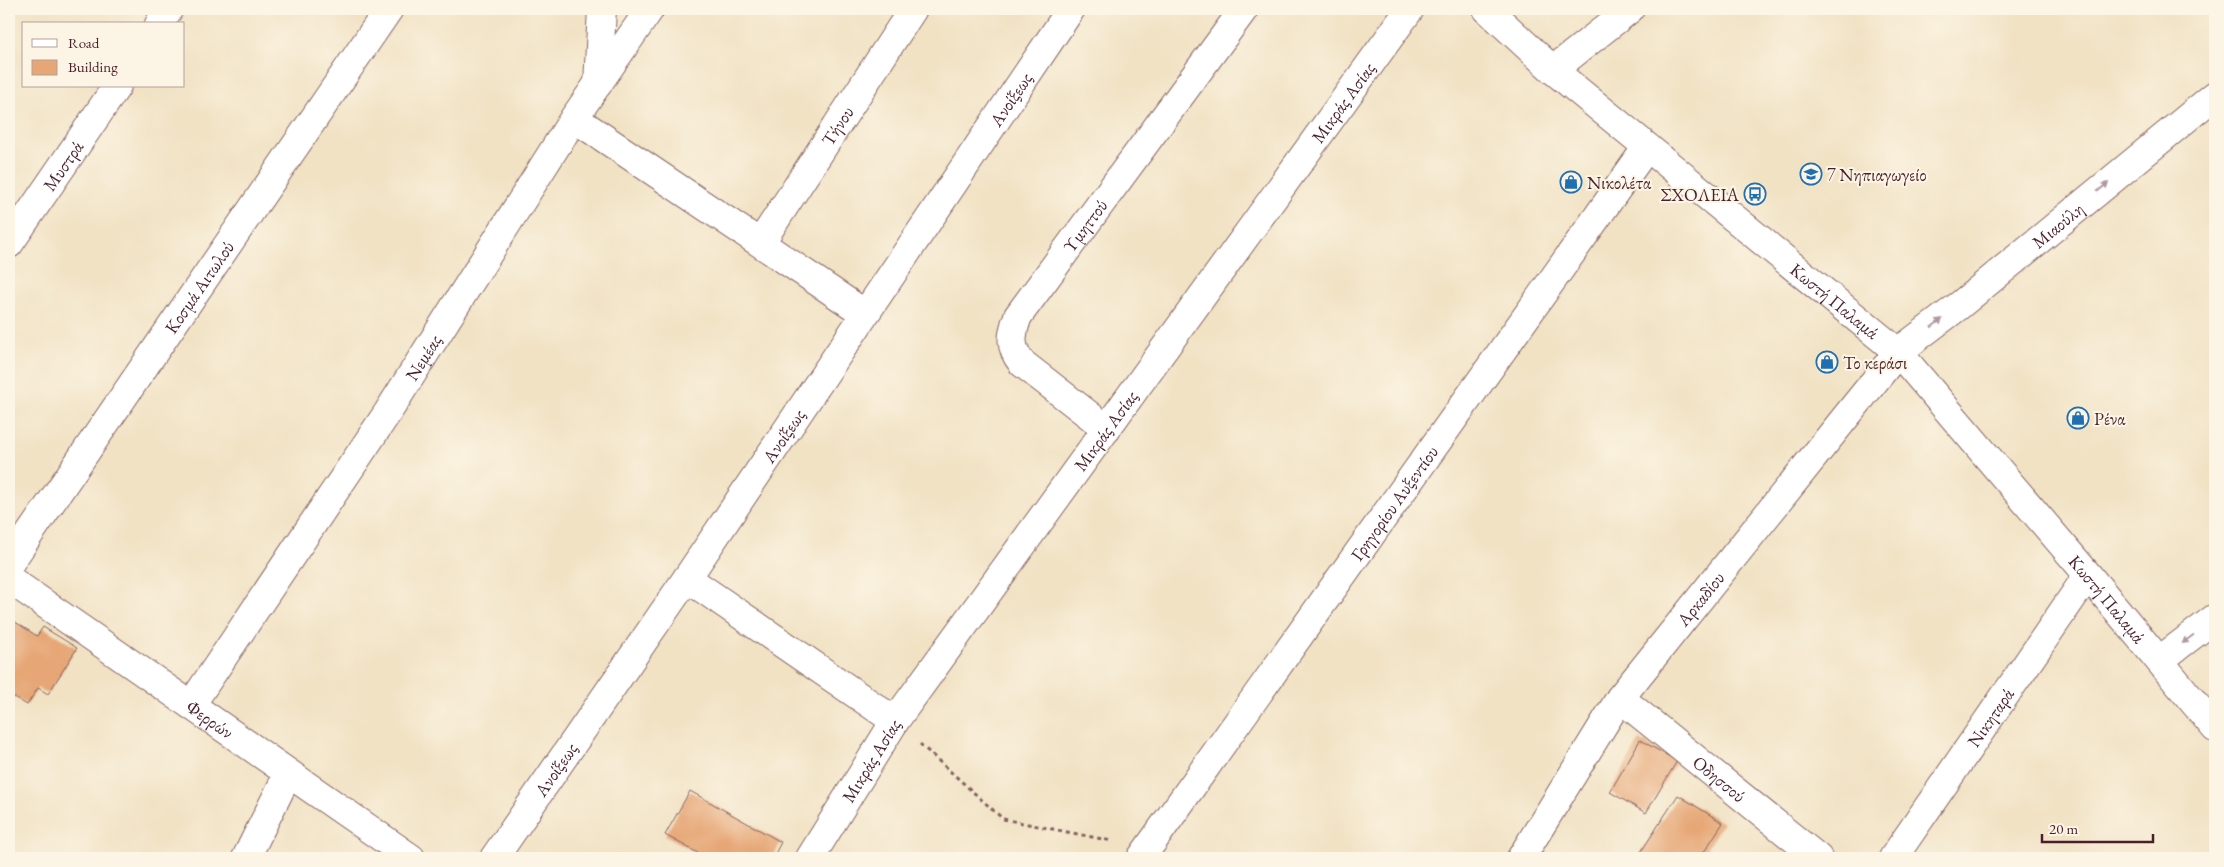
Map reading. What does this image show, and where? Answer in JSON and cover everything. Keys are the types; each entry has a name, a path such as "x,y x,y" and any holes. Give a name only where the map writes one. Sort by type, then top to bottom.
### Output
{"street":[{"path":"160,22 170,9"},
{"name":"Κοσμά Αιτωλού","path":"9,564 389,9"},
{"path":"598,85 602,9"},
{"name":"Νεμέας","path":"191,705 382,420 574,118 650,9"},
{"name":"Τήνου","path":"762,242 913,9"},
{"name":"Ανοίξεως","path":"494,858 687,578 1070,9"},
{"name":"Υμηττού","path":"1107,429 1022,363 1013,352 1012,332 1018,316 1244,9"},
{"name":"Μικράς Ασίας","path":"810,858 896,721 1410,9"},
{"name":"Κωστή Παλαμά","path":"1487,9 1553,70 1898,352 2160,660 2215,728"},
{"path":"1553,70 1630,9"},
{"name":"Μυστρά","path":"9,244 116,88"},
{"name":"Μιαούλη","path":"1898,352 1960,305 2215,95"},
{"path":"574,118 762,242 864,313"},
{"name":"Γρηγορίου Αυξεντίου","path":"1150,855 1647,147"},
{"name":"Αρκαδίου","path":"1521,858 1620,698 1898,352"},
{"name":"Νικηταρά","path":"1893,858 2088,575"},
{"path":"687,578 896,721"},
{"name":"Φερρών","path":"9,579 411,858"},
{"path":"2160,660 2215,618"},
{"name":"Οδησσού","path":"1620,698 1818,858"},
{"path":"246,858 288,774"}],"path":[{"path":"896,721 1003,819 1150,855"}],"building":[{"path":"9,618 37,636 43,627 77,648 48,694 38,688 27,705 9,694"},
{"path":"1640,740 1677,761 1646,813 1610,792"},
{"path":"690,791 781,842 773,858 707,858 665,835"},
{"path":"1678,795 1723,823 1700,858 1637,858"}],"place":[{"name":"7 Νηπιαγωγείο","path":"1811,174"},
{"name":"Νικολέτα","path":"1571,182"},
{"name":"ΣΧΟΛΕΙΑ","path":"1755,194"},
{"name":"Το κεράσι","path":"1827,362"},
{"name":"Ρένα","path":"2078,418"}]}
